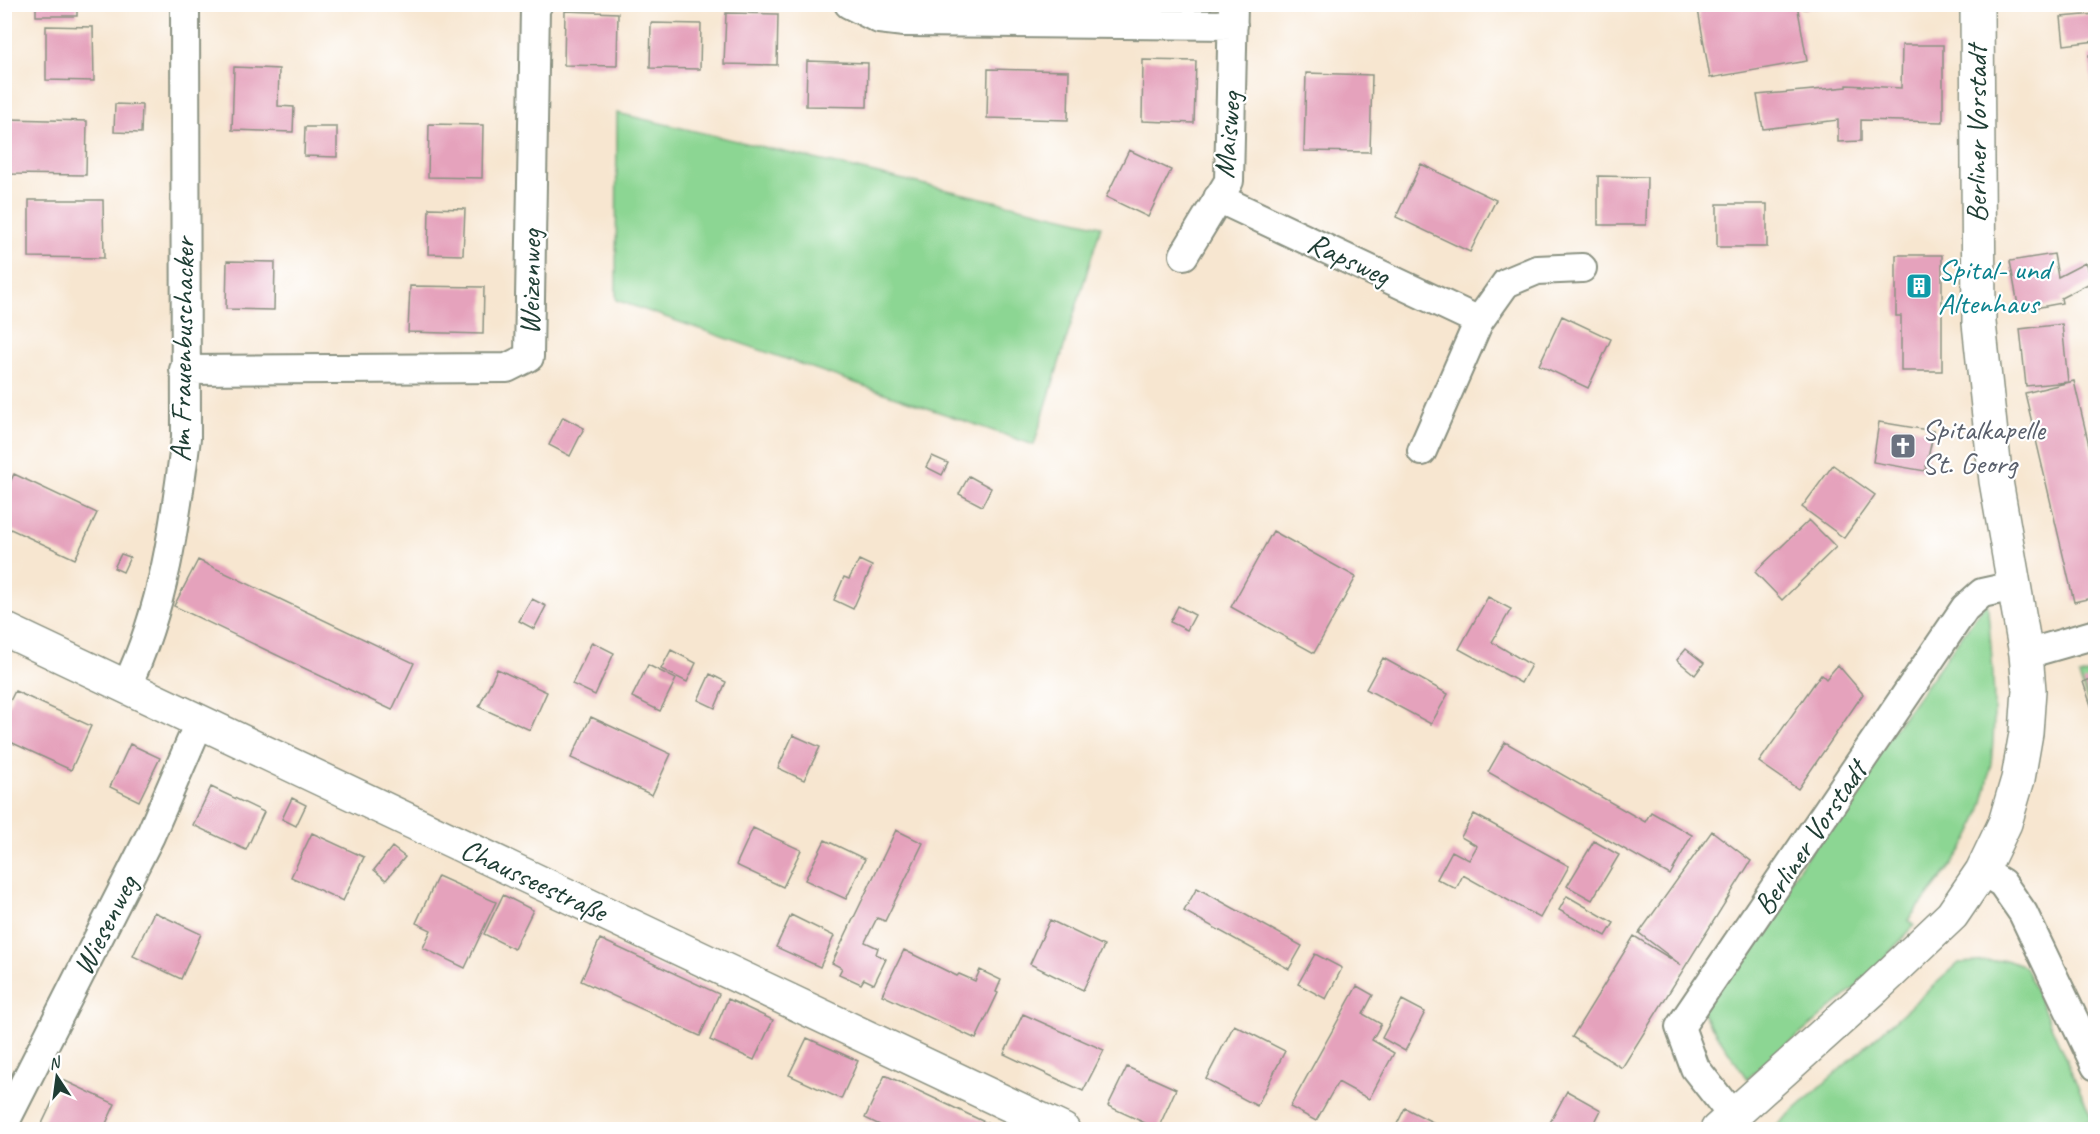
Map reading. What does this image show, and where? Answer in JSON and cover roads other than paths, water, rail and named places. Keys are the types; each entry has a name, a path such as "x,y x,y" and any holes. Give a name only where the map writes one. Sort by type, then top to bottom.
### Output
{"main road":[{"name":"Berliner Vorstadt","path":"1724,1122 1875,988 1952,915 1982,871 2006,823 2018,779 2026,733 2028,690 2026,654 1996,481 1978,323 1977,4"},
{"name":"Chausseestraße","path":"4,629 1063,1130"}],"street":[{"name":"Am Frauenbuschacker","path":"126,687 148,638 160,598 186,438 184,370 185,4"},
{"name":"Weizenweg","path":"184,370 507,368 529,357 535,8 538,4"},
{"path":"849,4 879,19 904,22 1233,15"},
{"name":"Maisweg","path":"1184,255 1229,180 1233,15"},
{"name":"Rapsweg","path":"1218,198 1479,321"},
{"path":"1422,451 1479,321 1506,283 1537,270 1582,268"},
{"name":"Berliner Vorstadt","path":"1724,1122 1695,1068 1680,1027 1965,608 1982,593 2014,586"},
{"path":"2026,654 2096,634"},
{"name":"Wiesenweg","path":"4,1124 150,836 199,723"},
{"path":"1982,871 2002,883 2023,913 2096,1066"}],"place":[{"name":"Spital- und Altenhaus","path":"1919,286"},
{"name":"Spitalkapelle St. Georg","path":"1903,446"}]}
